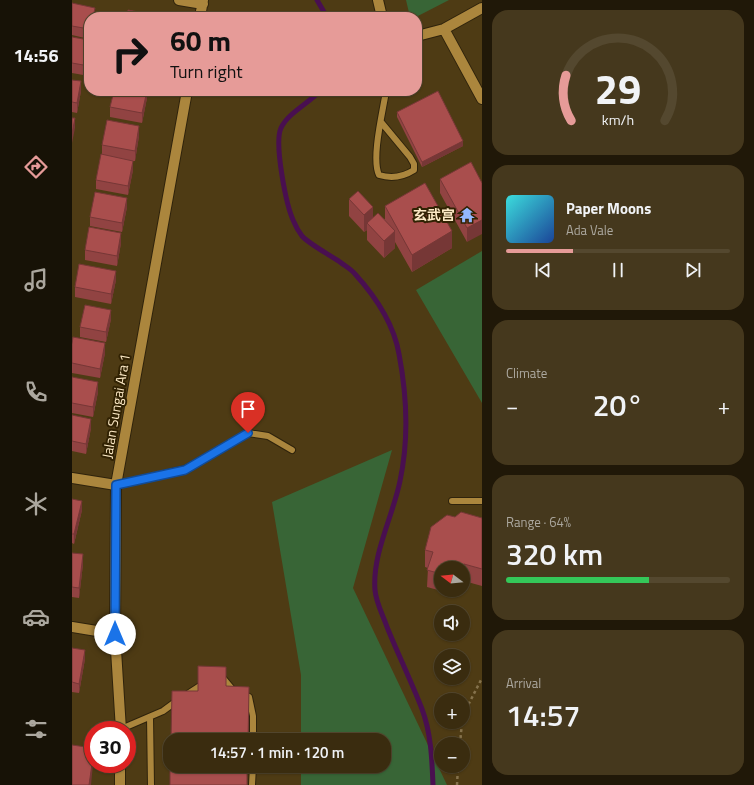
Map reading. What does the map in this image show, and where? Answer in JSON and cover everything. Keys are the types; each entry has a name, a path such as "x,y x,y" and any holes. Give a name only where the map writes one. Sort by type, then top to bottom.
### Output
{"street":[{"path":"179,0 203,2 201,12"},
{"path":"378,0 381,12"},
{"path":"422,35 444,29 482,8"},
{"path":"444,29 482,99"},
{"name":"Jalan Sungai Ara 1","path":"120,721 115,634 116,485 186,96"},
{"path":"72,478 116,485"},
{"path":"72,627 115,634"},
{"path":"120,773 120,785"}],"lane":[{"path":"381,122 414,164 414,170 407,175 386,177 379,175 376,168 375,157 385,96"},
{"path":"116,485 185,470 248,433 268,436 292,450"},
{"path":"452,501 482,501"},
{"path":"214,676 222,677 232,689 249,697 253,716 253,733"},
{"path":"136,723 162,711 208,680"},
{"path":"150,717 151,785"},
{"path":"252,785 253,773"}],"path":[{"path":"470,701 482,678"},
{"path":"457,785 458,773"}],"green space":[{"path":"406,0 449,0 422,14 422,12 409,12"},
{"path":"482,251 482,403 416,290"},
{"path":"392,450 353,588 434,758 434,773 441,773 447,785 301,785 301,773 391,773 391,733 301,733 301,675 272,502"}],"building":[{"path":"72,3 95,8 94,12 84,12 84,28 72,26"},
{"path":"128,10 139,12 128,12"},
{"path":"72,37 84,39 84,65 72,63"},
{"path":"72,80 81,81 77,103 72,102"},
{"path":"438,91 463,141 422,162 397,112"},
{"path":"113,96 146,96 142,113 110,107"},
{"path":"72,118 75,118 72,134"},
{"path":"107,120 139,126 135,151 102,145"},
{"path":"101,154 133,161 128,186 96,180"},
{"name":"玄武宫","path":"471,162 482,183 482,220 467,228 440,179"},
{"path":"425,183 452,231 412,255 385,206"},
{"path":"358,191 373,207 364,215 349,199"},
{"path":"95,192 127,198 122,223 90,217"},
{"path":"378,213 395,231 384,241 367,223"},
{"path":"89,227 121,233 117,256 85,250"},
{"path":"79,264 116,271 111,294 75,287"},
{"path":"85,305 111,310 106,332 80,327"},
{"path":"73,337 105,343 100,369 72,363"},
{"path":"72,377 98,382 93,407 72,403"},
{"path":"72,415 91,419 86,444 72,441"},
{"path":"72,499 82,501 74,534 72,534"},
{"path":"461,512 482,518 482,569 470,566 470,561 434,561 434,572 427,570 433,552 425,550 431,527 447,515 455,517"},
{"path":"72,553 83,554 79,588 72,587"},
{"path":"72,648 85,650 79,684 72,682"},
{"path":"198,666 226,667 226,686 249,687 248,733 171,733 172,691 198,691"},
{"path":"72,745 84,747 84,773 91,773 89,785 72,785"},
{"path":"170,773 247,773 247,785 170,785"}],"waterway":[{"path":"317,0 324,12"},
{"path":"314,96 288,118 281,128 279,147 282,175 291,214 300,233 309,242 350,269 370,292 383,311 393,332 399,354 404,386 406,418 405,449 397,494 377,563 375,590 380,609 425,718 430,746 433,785"}],"place":[{"name":"玄武宫","path":"467,215"}],"route":[{"path":"115,634 116,485 185,470 248,433"}]}
